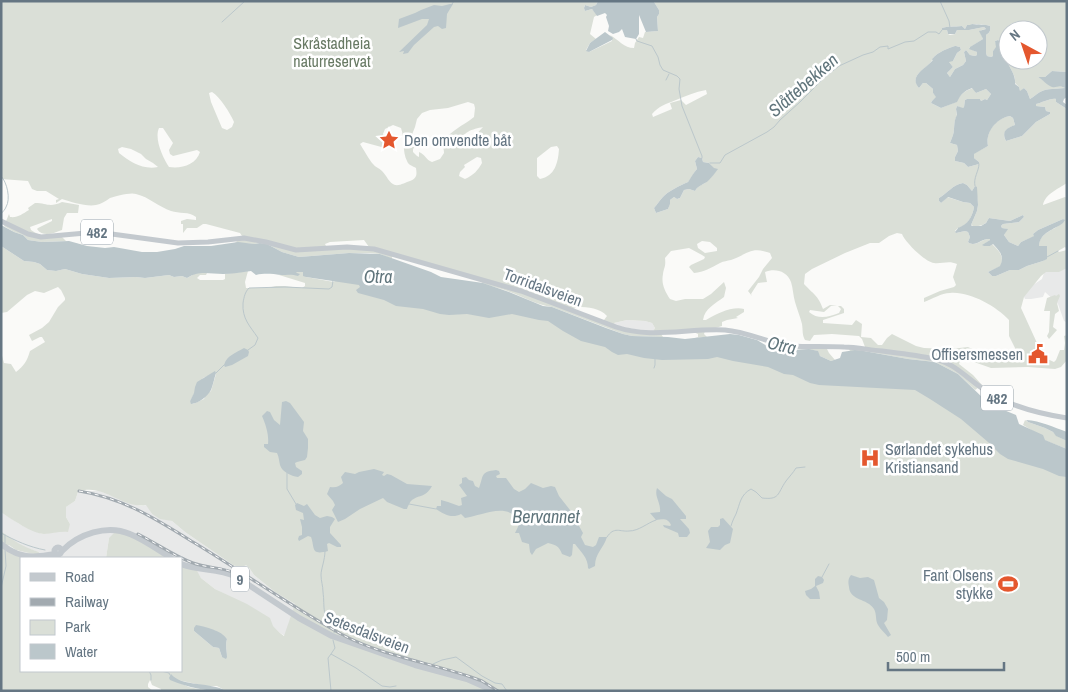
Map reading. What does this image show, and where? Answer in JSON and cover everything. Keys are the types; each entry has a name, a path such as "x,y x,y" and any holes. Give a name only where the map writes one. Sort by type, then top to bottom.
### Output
{"highway":[{"path":"1,544 11,551 24,555 47,555 94,532 104,530 120,531 136,536 169,557"},
{"name":"Setesdalsveien","path":"182,564 222,571 235,576 299,618 336,638 415,665 464,678 494,691"}],"main road":[{"name":"Torridalsveien","path":"1,222 41,237 97,232 178,243 244,238 296,250 347,247 374,249 514,289 627,331 651,333 725,330 782,344 847,347 934,358 952,365 985,391 1000,399 1047,415 1067,418"}],"shaded area":[{"path":"1067,253 1066,322 1058,304 1045,292 1043,297 1031,299 1025,299 1023,295 1030,287 1042,279 1045,270"},
{"path":"627,320 652,323 655,328 652,333 614,325 614,323"},
{"path":"100,491 133,504 147,505 152,514 172,521 233,565 246,565 254,575 275,592 298,606 287,637 254,609 215,589 201,578 197,572 182,566 182,557 165,557 109,538 106,557 22,557 4,550 4,545 9,545 16,551 39,552 16,543 1,531 1,512 21,525 42,534 62,531 70,524 66,517 66,507 75,501 78,492"}],"green space":[{"name":"Skråstadheia naturreservat","path":"1,1 598,1 596,5 591,7 585,5 584,7 585,11 592,9 597,15 594,17 590,34 596,39 590,43 586,50 589,52 612,41 610,35 624,45 634,48 639,37 643,38 645,32 658,31 657,17 659,10 654,2 648,1 1067,1 1067,72 1052,71 1045,77 1038,77 1051,85 1059,85 1065,88 1049,89 1030,99 1024,88 1020,92 1012,70 1048,70 1048,20 998,20 998,40 995,41 997,47 991,57 987,56 986,53 986,35 990,32 990,26 972,24 970,26 967,25 965,29 962,26 944,27 942,30 947,30 950,35 955,34 957,30 984,27 986,29 980,31 983,39 969,48 977,52 977,55 970,55 966,50 964,52 966,61 955,69 950,77 947,73 953,67 948,61 953,61 961,50 960,47 956,46 948,48 934,57 916,80 919,88 923,83 926,83 933,89 933,93 937,97 931,103 941,108 956,102 963,93 973,88 976,93 986,89 991,94 987,100 967,99 963,109 957,106 956,109 957,116 950,143 957,145 958,151 955,161 964,163 968,167 979,164 973,154 988,146 990,131 996,123 1005,117 1010,116 1013,118 1015,125 1006,131 1004,136 1006,141 1022,136 1036,122 1050,114 1050,112 1046,111 1045,107 1036,106 1036,104 1056,99 1056,102 1067,109 1067,183 1049,195 1043,205 1065,197 1067,198 1067,249 1065,247 1058,251 1067,250 1067,268 1059,272 1046,272 1041,276 1024,297 1021,308 1037,343 1043,349 1043,357 1054,362 1060,350 1064,350 1064,336 1067,335 1067,360 1061,367 1055,369 1028,367 991,368 974,362 960,361 959,364 982,385 975,390 958,374 935,362 864,351 850,351 848,347 865,347 859,336 814,335 810,341 805,340 792,284 787,275 780,271 765,272 767,282 758,283 751,294 752,296 748,291 772,258 770,253 764,251 750,252 721,262 704,271 694,273 689,267 705,257 689,248 671,251 665,258 663,278 664,287 670,299 676,301 703,299 724,282 726,288 724,297 708,309 703,320 719,313 739,308 744,309 744,312 736,317 738,318 722,322 722,326 705,331 704,334 707,337 695,338 698,337 698,334 680,330 661,334 663,337 632,336 482,283 476,278 395,254 392,259 380,254 370,253 299,257 282,252 267,244 235,243 242,236 240,233 206,224 197,228 187,228 183,233 181,221 187,219 196,220 196,217 190,214 171,211 136,194 115,196 100,204 92,205 79,204 62,199 56,203 56,200 59,199 46,191 32,189 28,181 1,179","holes":["706,90 707,94 686,105 681,100 670,103 672,109 653,117 652,114 660,107 694,93","212,92 230,114 234,122 232,127 227,130 222,128 209,93","468,102 474,104 475,108 474,117 448,137 443,145 444,153 440,159 432,162 419,152 419,157 417,156 413,152 415,147 409,142 417,119 422,113 448,108","393,125 401,128 405,157 408,164 416,168 414,179 397,185 393,184 375,166 360,144 363,142 385,148 388,146 383,134 385,129","483,127 464,146 460,144 465,134","159,128 163,128 173,143 169,150 173,156 197,150 200,152 195,160 188,165 169,167 162,154 158,137","557,146 559,149 555,168 549,175 540,179 537,176 537,158 551,147","122,147 131,149 158,167 142,166 119,153 118,149","477,157 481,158 482,163 477,170 465,179 459,176 465,167 464,165","698,157 702,158 703,162 709,163 714,169 717,169 709,180 695,191 684,190 680,198 674,197 670,200 668,209 656,213 654,208 662,198 670,191 688,182 697,169 695,161","959,184 967,185 972,191 976,187 978,205 971,225 973,226 982,225 989,218 1010,221 1023,215 1024,217 1019,222 1003,224 1001,226 1007,229 1004,235 1009,242 1018,246 1021,242 1035,236 1033,234 1038,230 1063,219 1061,224 1045,234 1040,241 1039,246 1047,246 1047,258 1019,270 1010,270 992,276 988,272 1001,266 1002,259 999,251 992,244 990,246 983,245 990,239 971,244 968,242 970,237 968,232 956,233 955,231 967,223 974,207 970,203 947,197 941,203 939,201 939,198","897,233 902,234 907,242 930,262 951,262 957,264 953,277 956,285 924,298 924,302 943,294 957,293 974,297 990,305 1009,320 1009,336 1017,352 1015,359 1010,361 1001,360 984,355 968,347 951,349 924,348 892,334 882,345 878,345 871,338 861,337 862,324 856,320 852,325 823,323 823,320 844,313 844,309 841,306 838,306 841,309 839,313 827,317 812,315 809,312 810,310 824,312 831,306 837,306 830,305 823,309 817,298 804,284 805,274 845,253 870,243 879,243 889,236","364,240 369,247 367,249 332,249 327,248 325,244","702,241 710,242 717,248 717,251 705,253 698,248 697,244","578,307 594,308 607,316 604,320 591,319 573,309","627,320 645,321 652,323 655,328 652,333 644,334 620,330 614,323"]},
{"path":"62,202 79,205 78,213 67,213 62,230 45,234 39,232 38,228 52,221 52,219 30,227 31,230 38,234 62,237 66,241 42,242 28,240 23,235 4,226 9,214 10,217 20,215 29,210 28,208 35,203 51,205"},
{"path":"1,246 24,261 40,264 47,270 65,269 109,278 145,278 169,275 187,278 196,273 207,273 197,278 200,280 223,280 225,279 225,274 248,271 245,282 246,288 284,286 302,288 305,286 305,283 276,274 296,273 296,271 304,272 306,277 334,282 342,268 528,309 596,334 712,349 913,382 1067,468 1067,691 226,691 217,686 205,686 169,678 189,687 209,691 161,691 161,689 152,685 150,680 148,687 153,691 1,691 1,531 28,548 39,552 38,555 4,545 4,550 22,557 20,672 182,672 182,566 196,569 201,578 215,589 247,604 270,618 273,626 284,636 295,604 275,592 254,575 246,565 241,568 233,565 172,521 160,519 152,514 146,505 129,504 96,491 78,492 75,501 66,507 66,517 70,524 68,532 47,534 28,529 1,512 1,352 4,363 11,364 16,372 19,370 28,358 30,351 45,342 42,337 32,341 29,335 49,322 65,298 58,287 44,293 35,291 27,295 7,312 1,313","holes":["215,372 211,391 206,394 204,399 193,404 190,401 203,378","199,626 216,631 227,639 227,657 222,657 219,648 213,647 194,631"]},
{"path":"1059,294 1057,303 1059,311 1055,314 1053,327 1057,330 1049,339 1047,336 1049,332 1050,311 1044,311 1047,298"},
{"path":"801,347 834,347 827,349 835,360 831,361 820,356 817,351 781,348"},
{"path":"1025,420 1053,432 1067,441 1067,449 1044,440 1043,437 1023,425"},
{"path":"115,532 128,534 166,557 106,557 109,538"}],"water":[{"path":"598,1 654,2 659,10 657,17 658,31 646,32 639,15 639,34 636,39 625,37 622,29 613,34 608,31 609,26 605,13 597,16 592,9 585,11 585,5 591,7 596,5"},
{"path":"453,4 447,14 446,28 434,27 408,53 403,54 404,51 399,52 427,25 429,19 422,19 398,28 399,19 434,5"},
{"path":"967,25 990,26 990,32 986,35 987,56 993,56 993,51 996,47 995,41 998,40 998,70 1012,70 1015,84 1019,87 1020,91 1024,88 1027,91 1030,99 1049,89 1065,88 1050,86 1038,77 1045,77 1052,71 1067,72 1067,97 1063,102 1067,105 1067,109 1056,102 1056,99 1036,104 1036,106 1045,107 1046,111 1050,112 1050,114 1036,122 1022,136 1006,141 1004,135 1006,130 1015,125 1013,118 1010,116 1005,117 993,126 990,131 988,146 974,154 974,158 979,164 968,167 964,163 955,161 958,151 957,145 950,143 954,133 956,109 957,106 963,108 967,99 987,100 991,94 986,89 976,93 972,88 963,93 957,102 941,108 931,103 936,97 933,89 926,83 923,83 919,88 916,84 916,77 932,62 936,55 948,48 956,46 960,47 961,50 953,61 949,62 953,67 947,73 950,77 955,69 966,61 964,52 966,50 970,55 977,55 977,52 969,49 983,39 979,31 986,29 984,27 957,30 955,34 948,34 947,30 942,30 944,27 962,26 965,29"},
{"path":"605,32 613,38 612,40 589,52 586,51 590,43"},
{"path":"698,157 702,158 703,162 709,163 718,169 709,180 695,191 684,190 680,198 674,197 670,200 668,209 656,213 654,208 664,195 688,182 697,169 695,161"},
{"path":"963,183 972,191 975,186 977,187 978,205 972,226 981,226 989,218 1010,221 1023,215 1024,217 1019,222 1003,224 1001,226 1008,229 1004,235 1009,242 1018,246 1021,242 1034,236 1033,234 1038,230 1063,219 1065,220 1045,234 1040,241 1039,246 1047,246 1047,259 1019,270 1010,270 992,276 988,272 1000,266 1002,259 1001,254 993,244 990,246 982,245 990,239 971,244 968,242 970,237 968,232 955,232 969,221 974,207 970,203 948,197 941,203 939,201 939,198 953,187"},
{"name":"Otra","path":"1,225 23,235 28,240 42,242 69,241 87,246 114,247 142,252 157,252 184,246 211,246 238,242 267,244 282,252 299,257 349,253 380,254 441,277 483,283 543,306 552,307 632,336 685,339 730,334 757,340 772,349 809,349 818,351 820,356 831,361 840,358 842,352 855,350 935,362 958,374 984,399 1016,415 1019,424 1043,435 1045,440 1067,449 1067,477 1008,459 961,419 915,390 819,385 768,367 717,357 708,359 662,360 627,354 618,355 605,347 581,341 548,321 512,314 489,318 467,314 449,315 423,309 396,306 384,300 358,293 356,290 360,287 359,285 306,277 303,276 303,272 296,272 300,274 298,276 256,275 251,271 226,274 200,273 187,278 169,275 145,278 109,278 65,269 47,270 40,264 24,261 1,246"},
{"path":"244,348 249,352 248,356 225,367 225,362 230,357"},
{"path":"215,371 212,388 209,393 200,401 191,404 190,401 197,382"},
{"path":"282,402 290,403 304,422 303,431 308,439 307,457 305,460 295,463 296,467 302,471 302,474 298,477 285,472 280,465 277,453 270,452 264,447 264,444 268,444 268,437 262,416 267,411 270,412 274,420 280,425"},
{"path":"1026,420 1042,423 1067,432 1067,441 1056,436 1053,432"},
{"path":"374,469 384,472 382,475 384,476 387,474 391,475 407,484 432,486 427,493 411,501 407,509 387,502 383,498 338,522 332,510 335,505 327,494 330,487 337,487 343,483 341,477 345,472 355,474"},
{"name":"Bervannet","path":"496,470 500,474 496,476 497,478 506,478 514,489 519,492 531,483 543,488 555,487 583,533 581,537 585,545 593,547 596,545 599,537 607,537 596,558 595,566 588,568 582,552 575,544 573,544 570,557 562,554 557,546 548,543 536,549 532,555 529,544 522,542 519,533 515,533 519,524 518,520 510,513 497,511 465,518 461,514 451,516 436,509 437,506 441,506 441,500 459,506 462,505 461,498 467,496 459,485 462,483 462,478 466,477 473,481 475,486 479,488 485,473"},
{"path":"657,488 672,499 686,516 686,519 680,519 689,529 690,533 687,537 679,537 678,533 664,527 663,525 671,525 667,520 656,520 650,513 660,512 660,505 656,494"},
{"path":"297,503 304,506 307,504 315,515 320,518 327,516 335,519 330,527 330,533 341,547 329,543 327,544 328,551 318,552 314,550 311,537 308,536 299,541 299,536 302,535 300,519 304,520 303,513 296,510 295,505"},
{"path":"723,518 733,529 730,543 720,550 706,548 710,542 708,531 711,527 718,527 720,519"},
{"path":"851,575 860,578 868,577 874,580 879,598 888,609 887,620 884,623 891,635 888,637 878,625 874,609 871,605 850,592 848,582"},
{"path":"818,576 824,580 823,583 816,586 820,599 810,599 805,591 815,586 815,579"},
{"path":"196,625 213,629 227,639 226,659 222,657 219,648 213,647 194,631"},
{"path":"171,674 182,681 213,686 226,691 205,690 184,685 170,680"}],"waterway":[{"path":"222,22 245,1"},
{"path":"940,1 950,28"},
{"name":"Slåttebekken","path":"710,163 720,163 725,155 774,127 825,77 839,66 873,52 880,47 888,46 888,49 905,42 914,41 928,32 939,34 942,30"},
{"path":"636,39 652,46 663,70 680,79 679,89 682,106 702,158"},
{"path":"666,80 669,74"},
{"path":"975,186 979,164"},
{"path":"1,176 8,191 7,204 1,214"},
{"path":"1047,257 1058,251"},
{"path":"248,350 255,345 258,338 247,322 243,309 244,299 249,288 329,289 332,287 333,281"},
{"path":"654,368 655,359"},
{"path":"216,373 224,365"},
{"path":"731,526 741,500 747,491 751,489 762,498 775,497 796,468 805,467"},
{"path":"287,473 287,489 296,504"},
{"path":"409,504 436,509"},
{"path":"607,537 617,530 633,531 656,520"},
{"path":"1,533 33,547 45,550"},
{"path":"5,535 5,543"},
{"path":"1,588 6,566 5,549"},
{"path":"163,549 179,557"},
{"path":"325,551 321,575 324,607 326,616 335,629 334,633"},
{"path":"182,558 193,564"},
{"path":"822,577 829,564"},
{"path":"331,654 335,648 333,640"},
{"path":"331,691 328,658 331,654 382,686 396,686"},
{"path":"433,664 456,657 482,676 495,683 502,684 507,691"},
{"path":"150,672 151,680"},
{"path":"165,672 170,675"}],"railway":[{"path":"79,491 95,494 139,510 212,553 303,612 357,642 471,677 482,681 498,691"},
{"path":"138,534 179,557"},
{"path":"182,558 193,563 235,573"}],"place":[{"name":"Den omvendte båt","path":"389,140"},
{"name":"Offisersmessen","path":"1038,354"},
{"name":"Sørlandet sykehus Kristiansand","path":"870,458"},
{"name":"Fant Olsens stykke","path":"1008,584"}]}
